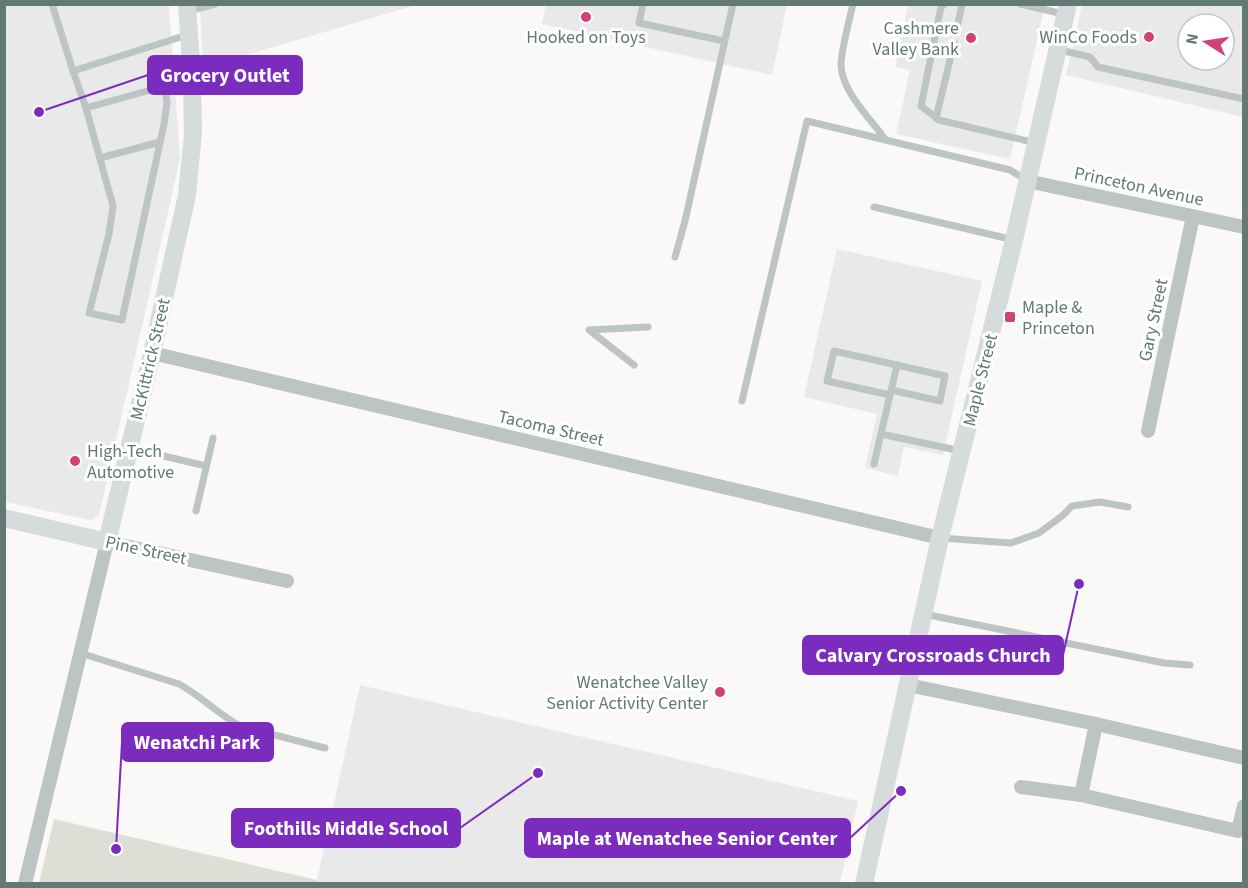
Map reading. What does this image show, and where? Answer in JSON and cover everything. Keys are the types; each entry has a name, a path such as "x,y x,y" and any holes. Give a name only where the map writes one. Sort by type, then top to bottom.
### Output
{"street":[{"name":"McKittrick Street","path":"25,884 152,352 187,195 193,144 188,8"},
{"name":"Maple Street","path":"864,884 940,538 1014,240 1067,9"},
{"name":"Princeton Avenue","path":"1027,181 1244,227"},
{"name":"Gary Street","path":"1148,431 1193,216"},
{"name":"Tacoma Street","path":"152,352 940,538"},
{"name":"Pine Street","path":"4,518 287,581"},
{"path":"908,685 1096,724 1244,758"},
{"path":"1081,795 1096,724"},
{"path":"1022,787 1081,795 1238,831 1244,806"}],"lane":[{"path":"52,4 86,108 113,206 89,313 122,320 160,142 167,103 165,86"},
{"path":"188,8 215,4"},
{"path":"643,4 639,23 724,41"},
{"path":"853,4 841,64 850,92 885,139"},
{"path":"945,4 941,7 921,106 936,118 1036,143"},
{"path":"956,33 962,4"},
{"path":"1020,4 1067,9"},
{"path":"675,257 685,221 730,5"},
{"path":"73,71 190,35"},
{"path":"936,118 954,43"},
{"path":"1057,50 1090,57 1098,67 1244,99"},
{"path":"86,108 192,79"},
{"path":"742,401 807,121 1010,170 1027,181"},
{"path":"100,158 160,142"},
{"path":"874,207 1014,240"},
{"path":"634,365 589,330 648,327"},
{"path":"834,351 945,376 940,401 891,392 828,381 834,351"},
{"path":"874,464 897,365"},
{"path":"881,434 962,452"},
{"path":"196,511 213,438"},
{"path":"129,448 206,466"},
{"path":"940,538 1011,543 1039,533 1072,506 1100,502 1128,507"},
{"path":"924,614 1164,663 1190,665"},
{"path":"80,653 179,684 240,726 325,748"}],"shaded area":[{"path":"5,5 169,5 180,159 99,515 91,520 5,502"},
{"path":"200,5 416,5 203,66"},
{"path":"546,5 787,5 772,75 542,24"},
{"path":"908,5 1045,5 1010,159 896,134 910,70 895,67"},
{"path":"1082,5 1243,5 1243,117 1066,75"},
{"path":"837,249 982,281 943,455 904,447 898,476 865,468 877,414 804,397"},
{"path":"360,685 858,801 840,883 316,884"},
{"path":"54,819 317,880 316,883 39,883"}],"place":[{"name":"Hooked on Toys","path":"586,17"},
{"name":"WinCo Foods","path":"1149,37"},
{"name":"Cashmere Valley Bank","path":"971,38"},
{"name":"Grocery Outlet","path":"39,112"},
{"name":"Maple & Princeton","path":"1010,317"},
{"name":"High-Tech Automotive","path":"75,461"},
{"name":"Calvary Crossroads Church","path":"1079,584"},
{"name":"Wenatchee Valley Senior Activity Center","path":"720,692"},
{"name":"Foothills Middle School","path":"538,773"},
{"name":"Maple at Wenatchee Senior Center","path":"901,791"},
{"name":"Wenatchi Park","path":"116,849"}]}
